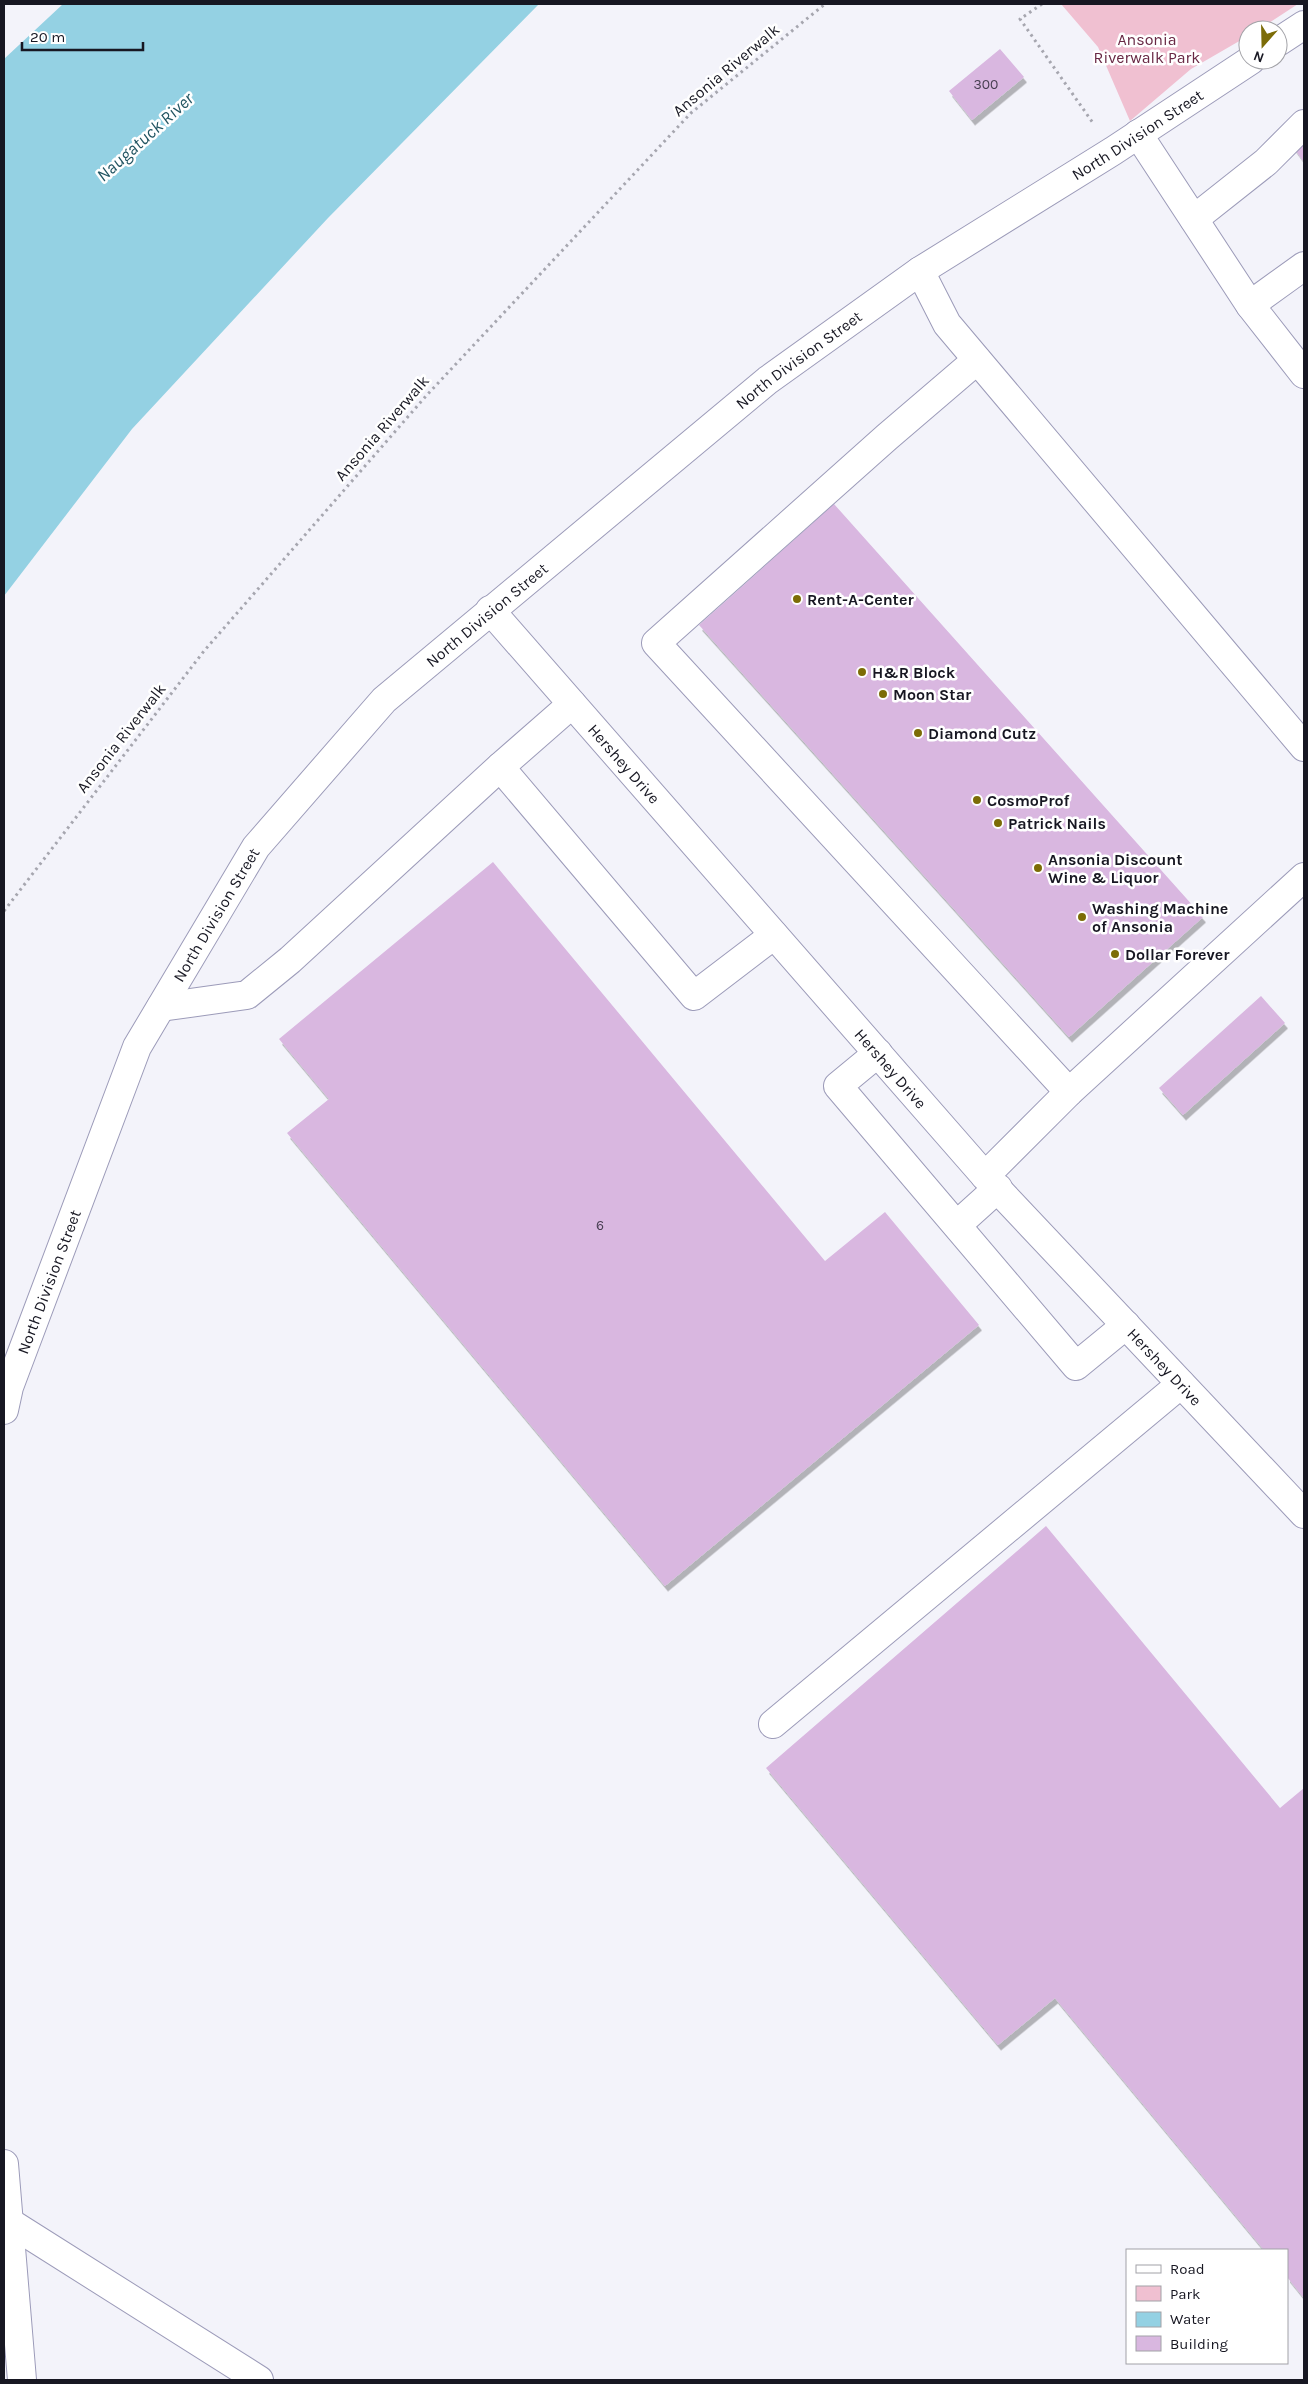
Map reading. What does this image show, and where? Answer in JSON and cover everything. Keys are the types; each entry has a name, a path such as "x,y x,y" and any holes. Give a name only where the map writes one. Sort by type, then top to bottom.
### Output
{"street":[{"path":"1288,35 1304,25"},
{"name":"North Division Street","path":"4,1410 9,1387 137,1047 256,847 384,700 768,380 920,271 1113,151 1238,68"},
{"path":"1194,219 1266,162 1304,124"},
{"path":"1138,134 1250,305 1304,374"},
{"path":"1250,305 1304,266"},
{"path":"920,271 947,324 1304,747"},
{"path":"977,360 887,437 656,643 1069,1092"},
{"name":"Hershey Drive","path":"490,610 992,1182 1304,1514"},
{"path":"161,1008 247,995 290,960 500,767 572,704"},
{"path":"500,767 694,996 774,935"},
{"path":"957,1225 1069,1092 1304,877"},
{"path":"878,1053 838,1086 1076,1366 1126,1325"},
{"path":"774,1724 1181,1384"},
{"path":"4,2164 22,2380"},
{"path":"9,2222 259,2380"}],"path":[{"name":"Ansonia Riverwalk","path":"4,912 204,651 426,396 691,113 825,4"},
{"path":"1042,4 1020,19 1113,151"}],"green space":[{"name":"Ansonia Riverwalk Park","path":"1061,4 1298,4 1273,20 1238,20 1238,42 1191,69 1130,121 1098,47"}],"water":[{"name":"Naugatuck River","path":"63,4 539,4 328,218 132,429 4,596 4,59"}],"building":[{"path":"1000,49 1024,77 972,120 949,91"},
{"path":"1304,134 1304,162 1291,144"},
{"path":"834,504 1203,917 1069,1037 699,625"},
{"path":"493,862 825,1261 885,1212 979,1325 665,1586 287,1133 329,1099 279,1039"},
{"path":"1261,996 1285,1023 1183,1115 1159,1088"},
{"path":"1046,1526 1280,1808 1304,1788 1304,2298 1288,2278 1288,2249 1263,2249 1055,1998 998,2045 766,1768"}],"place":[{"name":"Rent-A-Center","path":"797,599"},
{"name":"H&R Block","path":"862,672"},
{"name":"Moon Star","path":"883,694"},
{"name":"Diamond Cutz","path":"918,733"},
{"name":"CosmoProf","path":"977,800"},
{"name":"Patrick Nails","path":"998,823"},
{"name":"Ansonia Discount Wine & Liquor","path":"1038,868"},
{"name":"Washing Machine of Ansonia","path":"1082,917"},
{"name":"Dollar Forever","path":"1115,954"}]}
